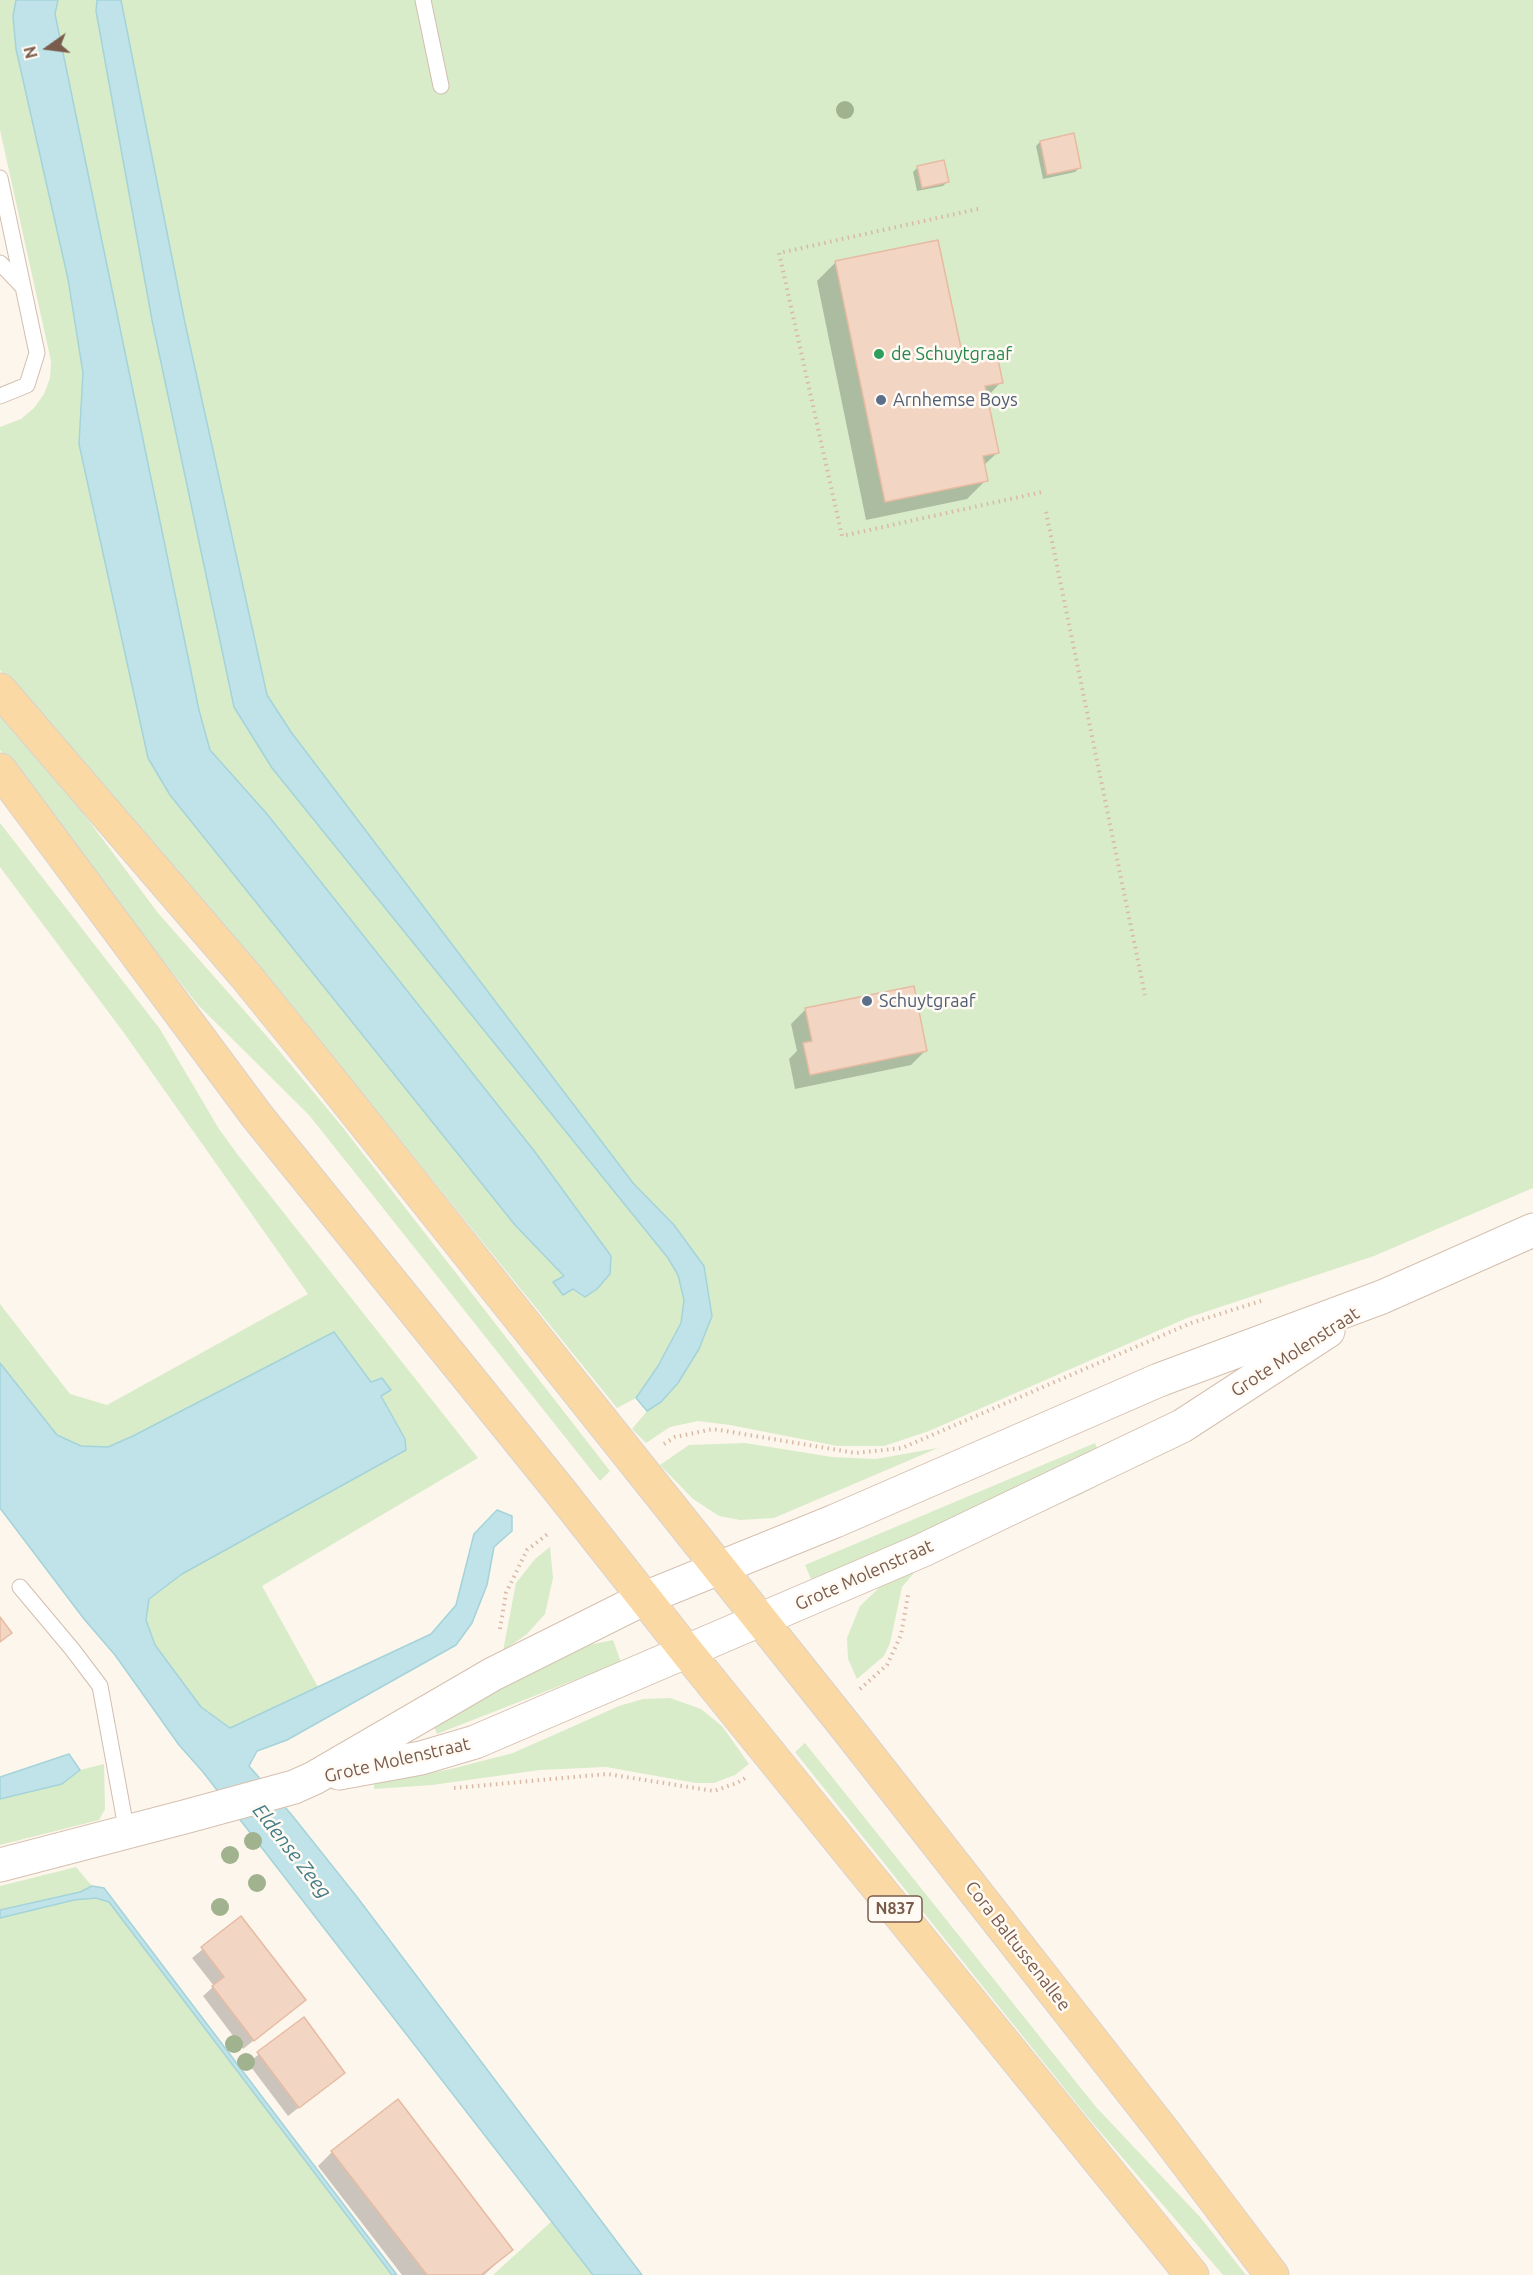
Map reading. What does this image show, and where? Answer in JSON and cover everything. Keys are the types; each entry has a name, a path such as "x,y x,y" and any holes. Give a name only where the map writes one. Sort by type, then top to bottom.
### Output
{"main road":[{"name":"Cora Baltussenallee","path":"0,690 253,984 857,1741 1156,2122 1272,2275"},
{"path":"0,770 257,1116 645,1598"},
{"name":"N837","path":"645,1598 1192,2275"}],"street":[{"name":"Grote Molenstraat","path":"304,1782 493,1674 645,1598 835,1521 1159,1380 1382,1297 1533,1230"},
{"name":"Grote Molenstraat","path":"0,1865 127,1833 304,1782 421,1758 475,1742 923,1550 1182,1426 1382,1297"}],"lane":[{"path":"423,0 441,86"},
{"path":"0,178 37,353 27,386 0,396"},
{"path":"0,263 23,286"},
{"path":"20,1587 100,1686 127,1833"}],"path":[{"path":"978,209 779,253 842,536 1042,492"},
{"path":"1046,512 1145,995"},
{"path":"659,1447 675,1437 713,1429 856,1453 902,1448 1191,1323 1268,1298"},
{"path":"493,1674 506,1593 527,1550 542,1538"},
{"path":"442,1789 606,1774 714,1791 737,1784 754,1772"}],"green space":[{"path":"0,0 16,0 13,17 16,49 68,279 83,373 79,444 148,758 170,795 515,1225 564,1276 553,1282 563,1295 573,1288 585,1296 597,1289 610,1274 267,814 210,750 199,710 55,14 58,0 97,0 96,11 152,320 234,707 668,1258 678,1275 684,1300 681,1323 658,1366 636,1398 617,1408 294,1009 0,670 0,427 21,419 34,408 44,394 50,378 51,361 0,130"},
{"name":"de Schuytgraaf","path":"121,0 1533,0 1533,1188 1374,1256 1187,1318 929,1431 884,1446 837,1446 698,1421 670,1427 646,1443 632,1429 647,1411 661,1402 712,1316 704,1266 674,1225 633,1183 291,732 267,695 185,323"},
{"path":"0,708 71,797 158,913 271,1041 340,1124 610,1471 600,1481 309,1115 198,1005 85,861 0,750"},
{"path":"0,823 160,1029 219,1129 238,1155 478,1458 262,1586 318,1687 230,1729 201,1707 155,1645 146,1620 149,1599 182,1574 405,1439 371,1382 133,1436 108,1447 81,1446 57,1435 0,1363 0,1304 70,1394 107,1405 308,1294 124,1033 0,867"},
{"path":"745,1443 832,1457 876,1459 938,1448 774,1518 740,1520 719,1516 693,1499 660,1465 689,1445"},
{"path":"1095,1443 1099,1454 1009,1499 811,1579 805,1565"},
{"path":"1175,1445 1082,1494 919,1567 902,1587 890,1643 884,1656 857,1679 848,1659 847,1638 860,1606 883,1584"},
{"path":"550,1547 553,1578 545,1614 527,1634 503,1651 516,1583 535,1559"},
{"path":"613,1640 621,1662 437,1734 433,1724 536,1668 589,1645"},
{"path":"670,1698 701,1709 722,1726 749,1764 735,1775 714,1783 696,1783 606,1767 540,1770 432,1785 374,1789 374,1784 451,1769 513,1753 619,1706 643,1699"},
{"path":"805,1743 1096,2107 1200,2217 1246,2275 1223,2275 1085,2114 795,1752"},
{"path":"104,1764 105,1809 99,1820 0,1845 0,1799 62,1784 80,1770"},
{"path":"76,1867 92,1886 80,1892 0,1910 0,1886"},
{"path":"96,1898 109,1902 392,2275 0,2275 0,1918 74,1900"},
{"path":"552,2221 593,2275 493,2275"}],"water":[{"path":"16,0 58,0 55,14 199,710 210,750 267,814 535,1152 611,1256 610,1274 597,1289 585,1297 573,1289 563,1295 553,1282 564,1276 515,1225 170,795 148,758 79,444 83,373 68,279 16,49 13,16"},
{"path":"97,0 121,0 185,323 267,695 291,732 633,1183 674,1225 704,1266 712,1316 699,1349 678,1383 661,1402 647,1411 636,1398 658,1366 681,1323 684,1300 678,1275 668,1258 272,768 234,707 152,320 96,11"},
{"name":"Eldense Zeeg","path":"334,1332 371,1382 382,1378 391,1390 381,1396 405,1439 406,1450 182,1574 149,1599 146,1620 155,1645 201,1707 230,1728 431,1634 456,1605 474,1534 497,1510 512,1516 512,1531 494,1547 487,1585 472,1623 456,1645 287,1740 257,1751 249,1766 291,1814 357,1897 642,2275 593,2275 203,1772 179,1745 115,1655 84,1619 0,1508 0,1363 57,1435 81,1446 108,1447"},
{"path":"69,1754 80,1770 62,1784 0,1799 0,1777"},
{"path":"92,1886 104,1888 397,2275 392,2275 109,1902 96,1898 74,1900 0,1918 0,1910 80,1892"}],"building":[{"path":"1074,133 1081,168 1047,175 1040,141"},
{"path":"944,160 949,182 922,188 917,166"},
{"path":"938,240 964,362 997,355 1003,383 985,386 999,453 983,456 988,481 885,502 835,261"},
{"path":"914,986 927,1051 810,1075 803,1043 812,1041 805,1008"},
{"path":"0,1617 12,1633 0,1642"},
{"path":"241,1916 306,2000 254,2041 212,1986 224,1977 201,1947"},
{"path":"304,2017 345,2073 299,2108 257,2052"},
{"path":"398,2099 513,2250 481,2275 427,2275 331,2151"}],"place":[{"name":"de Schuytgraaf","path":"879,354"},
{"name":"Arnhemse Boys","path":"881,400"},
{"name":"Schuytgraaf","path":"867,1001"}]}
